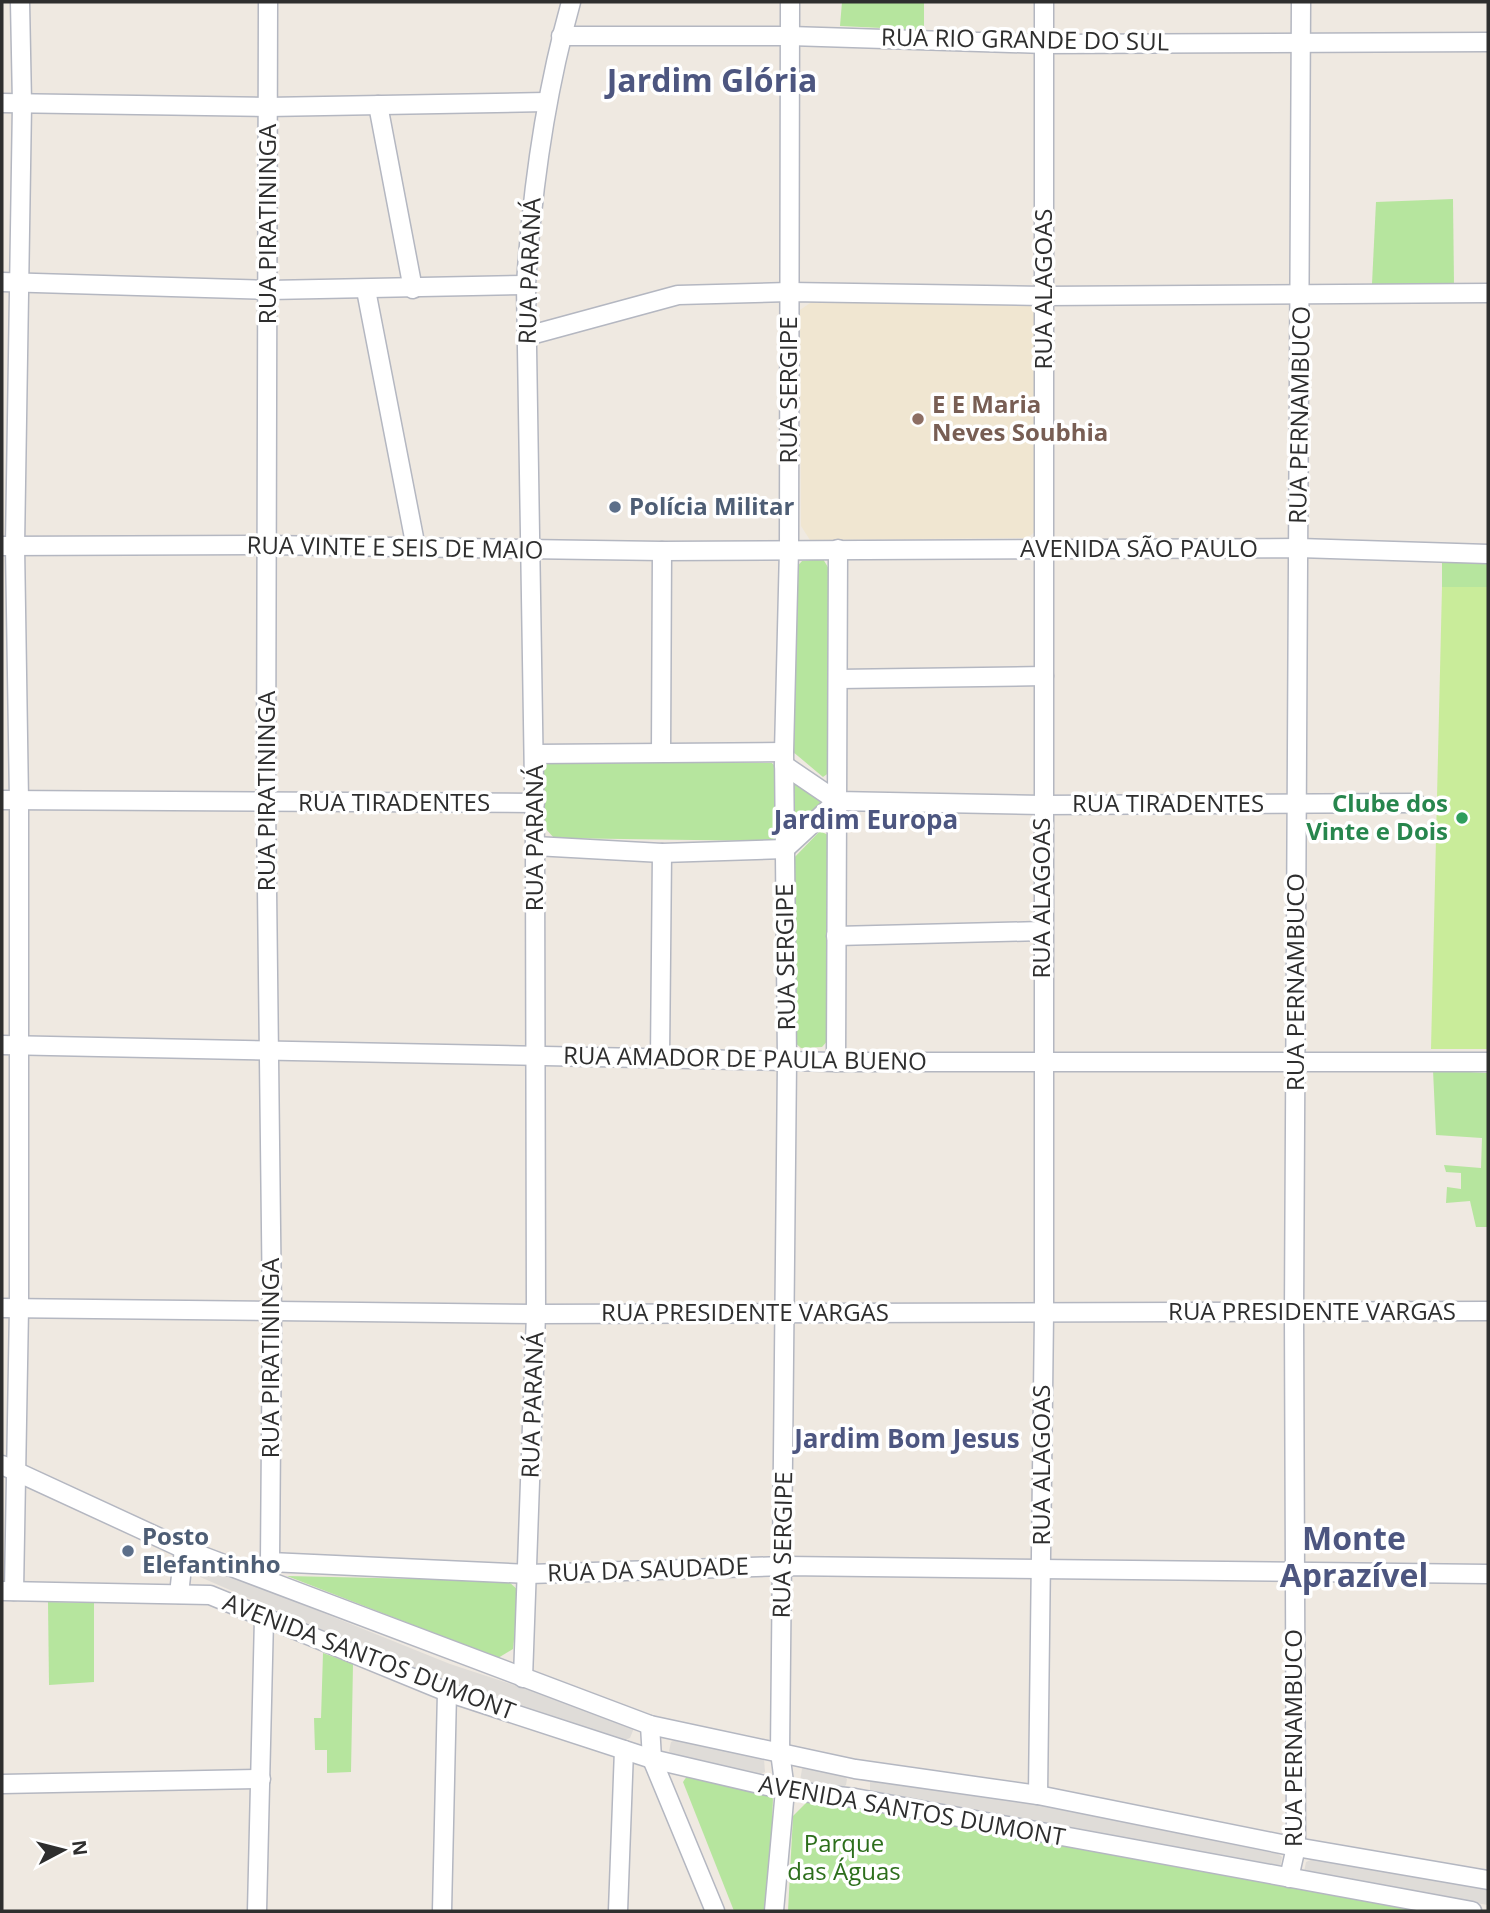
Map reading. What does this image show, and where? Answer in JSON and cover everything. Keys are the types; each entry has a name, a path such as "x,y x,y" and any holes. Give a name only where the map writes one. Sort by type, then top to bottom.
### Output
{"street":[{"path":"20,2 22,104 10,282 8,546 8,1591 179,1594 184,1549"},
{"name":"RUA PIRATININGA","path":"268,2 266,804 272,1312 268,1570"},
{"name":"RUA PARANÁ","path":"523,1678 529,1574 536,1314 535,803 526,285 532,193 546,102 570,2"},
{"name":"RUA SERGIPE","path":"774,1911 785,1790 780,1752 788,1061 784,759 789,549 790,2"},
{"name":"RUA ALAGOAS","path":"1038,1795 1044,1314 1041,1061 1045,550 1044,2"},
{"name":"RUA PERNAMBUCO","path":"1289,1878 1296,1847 1294,1314 1301,2"},
{"name":"RUA RIO GRANDE DO SUL","path":"561,36 790,36 1045,44 1301,40 1488,42"},
{"path":"2,103 267,107 546,102"},
{"path":"378,105 413,289"},
{"path":"10,282 269,290 526,285"},
{"path":"366,290 416,548"},
{"path":"527,335 678,295 789,292 1043,296 1488,293"},
{"name":"RUA VINTE E SEIS DE MAIO","path":"8,546 267,545 662,551 789,549"},
{"name":"AVENIDA SÃO PAULO","path":"789,549 1299,548 1488,554"},
{"name":"RUA SERGIPE","path":"836,1062 838,549"},
{"path":"662,551 662,751"},
{"path":"838,679 1044,676"},
{"path":"534,754 662,751 784,759 836,801 785,849 662,853 535,846"},
{"name":"RUA TIRADENTES","path":"10,801 535,803"},
{"name":"RUA TIRADENTES","path":"836,801 1042,805 1416,803"},
{"path":"660,1058 662,853"},
{"path":"836,936 1042,931"},
{"name":"RUA AMADOR DE PAULA BUENO","path":"10,1045 836,1062 1488,1062"},
{"name":"RUA PRESIDENTE VARGAS","path":"10,1308 536,1314 1294,1314 1488,1311"},
{"name":"AVENIDA SANTOS DUMONT","path":"9,1467 184,1549 268,1570 523,1678 650,1725 855,1769 1038,1795 1296,1847 1488,1881"},
{"name":"RUA DA SAUDADE","path":"268,1570 529,1574 784,1566 1488,1574"},
{"name":"AVENIDA SANTOS DUMONT","path":"179,1594 210,1595 447,1692 652,1759 785,1790 855,1798 1472,1911"},
{"path":"257,1911 264,1618"},
{"path":"442,1911 447,1692"},
{"path":"650,1725 652,1759 715,1911"},
{"path":"618,1911 625,1750"},
{"path":"855,1769 855,1798"},
{"path":"2,1784 261,1779"}],"shaded area":[{"name":"E E Maria Neves Soubhia","path":"813,301 1027,302 1037,313 1036,531 1027,538 810,540 801,526 800,310"},
{"path":"202,1564 450,1664 629,1723 634,1728 630,1738 625,1740 445,1683 200,1577"},
{"path":"677,1739 764,1759 765,1772 760,1774 674,1756 669,1751 671,1742"},
{"path":"809,1766 842,1774 847,1779 846,1785 842,1788 805,1784 800,1781 802,1769"},
{"path":"879,1778 1053,1807 1278,1854 1282,1857 1280,1868 875,1796 870,1792 870,1781"},
{"path":"1313,1859 1488,1887 1488,1905 1307,1876 1304,1872 1306,1862"}],"green space":[{"path":"842,2 924,2 924,30 840,26"},
{"path":"1453,199 1454,284 1372,284 1376,202"},
{"path":"823,559 829,569 830,772 823,777 792,751 794,570 802,561"},
{"path":"1442,562 1488,563 1488,587 1442,587"},
{"name":"Clube dos Vinte e Dois","path":"1442,587 1488,587 1488,1049 1431,1049"},
{"path":"550,762 772,763 778,770 779,835 772,841 554,838 545,828 542,766"},
{"path":"793,781 824,803 796,825 790,824"},
{"path":"820,831 828,835 830,1038 822,1047 801,1048 793,1041 791,861"},
{"path":"1433,1070 1488,1073 1488,1227 1476,1227 1470,1201 1446,1203 1447,1187 1461,1189 1461,1173 1446,1172 1444,1165 1481,1168 1482,1138 1436,1135"},
{"path":"287,1576 508,1581 519,1591 513,1649 498,1658"},
{"path":"48,1602 94,1603 94,1682 49,1685"},
{"path":"323,1653 353,1664 351,1772 327,1773 327,1750 315,1750 314,1718 321,1718"},
{"path":"687,1776 766,1792 773,1797 769,1911 734,1911 683,1782"},
{"name":"Parque das Águas","path":"809,1800 855,1805 1421,1911 788,1911 793,1816"}],"place":[{"name":"E E Maria Neves Soubhia","path":"918,419"},
{"name":"Polícia Militar","path":"615,507"},
{"name":"Clube dos Vinte e Dois","path":"1462,818"},
{"name":"Posto Elefantinho","path":"128,1551"}],"district":[{"name":"Jardim Glória","path":"712,81"},
{"name":"Jardim Europa","path":"866,820"},
{"name":"Jardim Bom Jesus","path":"907,1439"},
{"name":"Monte Aprazível","path":"1354,1558"}]}
